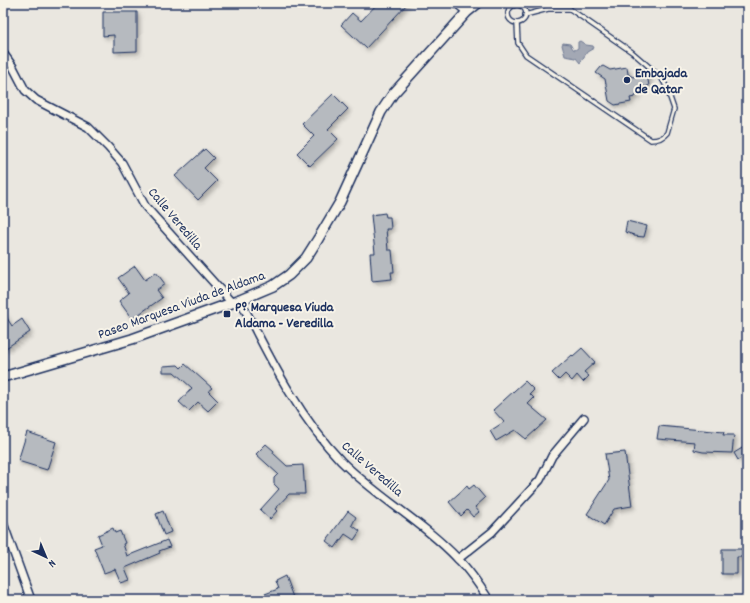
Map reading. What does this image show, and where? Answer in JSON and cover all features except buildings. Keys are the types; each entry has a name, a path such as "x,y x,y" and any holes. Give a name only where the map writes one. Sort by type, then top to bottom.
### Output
{"street":[{"path":"456,3 467,12"},
{"name":"Paseo Marquesa Viuda de Aldama","path":"3,377 132,339 273,286 289,275 306,258 340,202 381,112 394,94 467,12 478,3"},
{"name":"Calle Veredilla","path":"3,53 13,67 25,90 36,100 88,127 122,163 145,206 236,301 288,391 335,454 350,470 408,516 458,559 489,600"},
{"path":"458,559 492,532 540,480 552,456 584,418"},
{"path":"3,523 32,600"}],"lane":[{"path":"508,3 511,6 521,6 525,15"},
{"path":"511,6 508,17 510,20 517,23 523,20 525,15 565,6 576,12 632,52 661,77 666,86 674,107 665,136 656,140 651,140 526,55 518,44 517,23"}],"shaded area":[{"path":"580,41 586,45 593,46 594,48 587,52 580,63 576,58 565,56 562,45 563,43 570,44 575,50 578,48 578,42"}],"place":[{"name":"Embajada de Qatar","path":"627,80"},
{"name":"Pº Marquesa Viuda Aldama - Veredilla","path":"227,314"}]}
